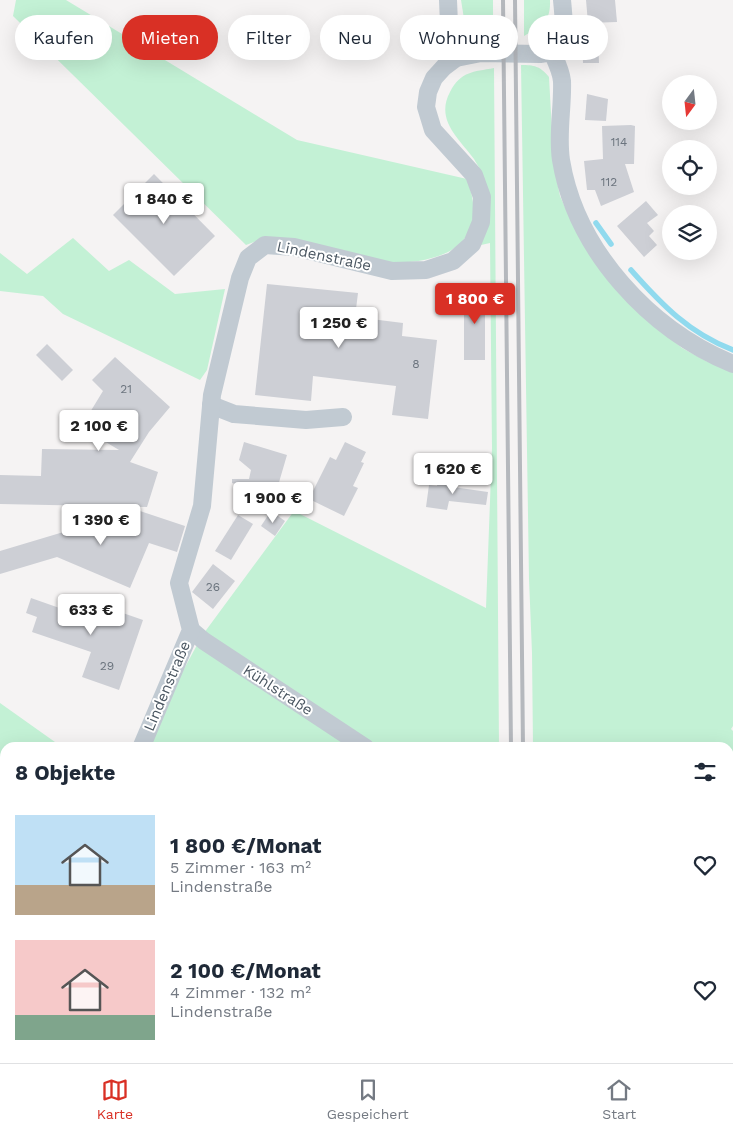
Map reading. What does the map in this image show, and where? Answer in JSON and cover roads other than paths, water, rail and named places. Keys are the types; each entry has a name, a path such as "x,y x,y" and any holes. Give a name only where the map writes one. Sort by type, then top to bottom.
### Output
{"street":[{"path":"448,0 449,15"},
{"path":"562,0 563,15"},
{"name":"Lindenstraße","path":"144,742 191,630 179,583 202,506 211,405 240,278 248,258 265,245 294,247 392,271 426,270 453,261 472,244 481,222 482,197 474,175 433,130 426,107 428,92 434,78 453,60"},
{"path":"555,60 562,79 561,159 569,195 584,229 614,274 643,306 667,327 686,340 707,353 733,364"},
{"path":"211,405 234,414 306,420 342,417"},
{"name":"Kühlstraße","path":"191,630 204,641 357,742"}],"waterway":[{"path":"596,223 611,244"},
{"path":"631,270 677,317 703,335 733,350"}],"railway":[{"path":"503,0 511,742"},
{"path":"515,0 523,742"}]}
